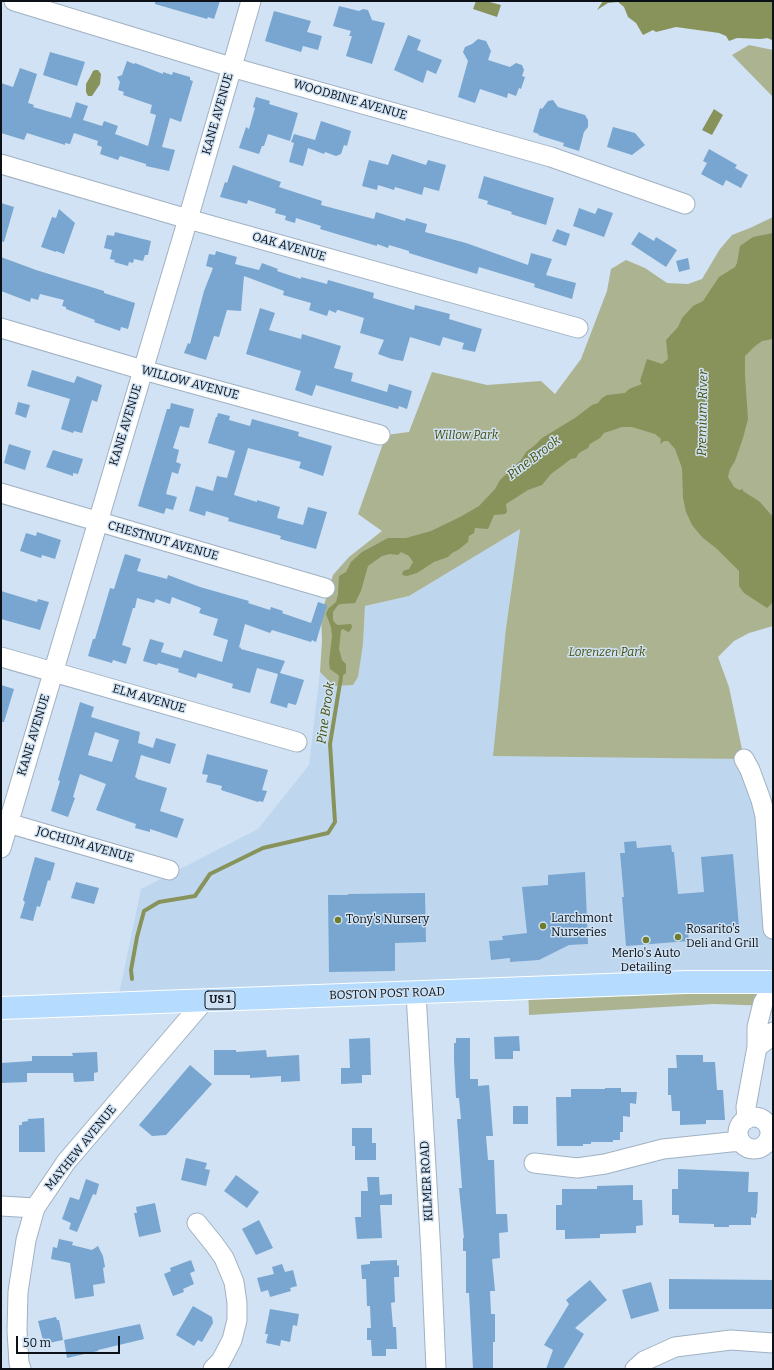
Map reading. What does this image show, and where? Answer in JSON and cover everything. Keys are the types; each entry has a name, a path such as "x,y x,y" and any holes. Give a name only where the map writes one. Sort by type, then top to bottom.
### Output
{"main road":[{"name":"BOSTON POST ROAD","path":"1,1008 686,982 773,982"}],"street":[{"name":"WOODBINE AVENUE","path":"14,1 231,67 551,157 685,204"},
{"name":"KANE AVENUE","path":"1,848 5,822 53,672 251,1"},
{"name":"OAK AVENUE","path":"1,164 578,328"},
{"name":"WILLOW AVENUE","path":"1,328 143,370 380,435"},
{"name":"CHESTNUT AVENUE","path":"1,493 325,588"},
{"name":"ELM AVENUE","path":"1,657 297,742"},
{"path":"744,759 769,816 773,929"},
{"name":"JOCHUM AVENUE","path":"5,822 169,870"},
{"path":"747,1119 746,1107 757,1047 757,1027 763,1003 773,987"},
{"name":"KILMER ROAD","path":"416,993 431,1246 436,1369"},
{"name":"MAYHEW AVENUE","path":"21,1369 19,1363 17,1331 18,1292 26,1240 35,1208 66,1162 204,1001"},
{"path":"757,1047 768,1040 773,1032"},
{"path":"753,1117 761,1119 771,1130 769,1138 764,1145 759,1148 748,1148 740,1141 738,1136 738,1128 741,1123 753,1117"},
{"path":"534,1163 577,1168 605,1164 662,1149 740,1141"},
{"path":"1,1206 35,1208"},
{"path":"197,1223 224,1258 234,1282 237,1303 237,1320 232,1340 221,1361 213,1369"},
{"path":"635,1369 644,1361 675,1347 731,1340 773,1343"}],"shaded area":[{"path":"520,528 506,628 744,759 773,889 773,978 119,994 141,889 258,829 309,765 320,672 334,686 363,644 365,606 409,596"}],"green space":[{"path":"749,45 773,50 773,97 732,55"},
{"path":"773,217 773,626 749,633 734,641 718,657 729,687 744,759 493,756 506,628 520,529 409,596 365,606 363,644 358,677 353,685 334,686 320,672 322,640 321,615 333,575 349,557 382,531 358,514 386,435 409,432 432,372 487,385 541,381 555,394 581,359 607,291 611,269 626,260 645,268 667,283 688,284 702,279 720,249 732,235"},
{"path":"773,978 773,1006 714,1004 529,1015 528,984"}],"water":[{"path":"476,1 486,1 501,5 497,17 473,9"},
{"path":"603,1 773,1 773,46 772,40 767,38 737,38 729,41 726,36 719,33 676,27 656,32 653,30 643,35 636,23 628,17 624,7 618,2 608,3 597,10"},
{"path":"95,70 98,70 101,74 100,84 92,96 88,96 86,92 86,84"},
{"path":"714,109 723,115 712,135 702,130"},
{"name":"Premium River","path":"773,233 773,339 762,341 745,356 748,419 743,438 728,477 734,487 739,490 743,489 743,491 760,502 773,517 773,602 767,608 744,593 739,586 739,571 717,549 702,537 692,525 686,512 683,498 682,468 675,449 668,441 664,441 660,444 661,439 655,434 632,427 622,427 604,433 600,438 590,444 588,448 579,453 576,458 571,459 551,474 542,485 528,490 506,504 507,512 505,514 494,515 488,529 475,528 474,533 469,536 468,542 448,557 434,562 417,573 407,576 402,575 403,571 409,569 413,562 409,556 401,552 398,555 390,554 382,556 368,566 361,591 355,603 338,605 333,612 333,620 335,623 338,625 351,624 352,627 348,632 343,629 341,630 339,649 342,660 346,664 346,673 341,677 330,669 329,662 332,636 331,627 326,614 328,609 336,602 339,576 346,572 351,562 362,552 388,538 406,538 431,531 479,506 495,489 500,480 521,460 526,452 542,438 575,418 592,405 598,403 607,395 625,393 629,389 642,384 640,381 647,359 662,364 668,359 666,340 678,327 682,318 693,306 703,301 719,277 735,267 740,246 753,237"}],"building":[{"path":"155,1 220,1 214,19 208,17 207,19 155,4"},
{"path":"339,6 359,11 363,9 368,10 372,20 385,23 372,64 346,56 352,36 349,36 351,31 333,26"},
{"path":"274,11 311,21 307,32 322,36 318,50 303,46 301,52 265,41"},
{"path":"408,35 421,40 417,50 442,60 436,74 427,70 423,83 394,70"},
{"path":"478,39 486,41 491,51 488,60 510,67 516,63 522,65 524,70 522,76 525,77 521,89 519,88 516,96 508,93 507,98 480,89 475,103 458,97 468,61 463,52 465,47"},
{"path":"50,52 85,62 77,86 43,75"},
{"path":"127,61 163,74 163,72 172,75 173,72 190,77 190,80 193,81 181,122 170,118 162,147 175,150 169,171 146,166 146,164 120,156 118,160 100,154 102,147 97,145 98,141 74,133 70,144 65,143 65,145 27,133 24,140 1,133 1,83 13,87 20,68 37,74 28,103 34,105 33,107 71,118 76,102 88,106 83,120 102,126 104,121 118,126 115,134 148,146 156,115 150,113 152,105 123,95 124,92 118,90 120,82 117,77 122,75"},
{"path":"256,97 270,101 269,104 298,113 290,141 268,134 264,146 262,146 259,154 239,148 246,127 249,129 255,108 253,107"},
{"path":"553,100 558,107 585,115 588,120 588,127 584,132 579,151 563,146 564,143 533,132 540,108 542,109 548,101"},
{"path":"321,121 351,131 347,146 344,145 341,154 336,156 325,152 324,154 308,148 303,166 289,162 294,143 291,142 294,134 315,140"},
{"path":"613,127 635,133 645,145 632,155 607,147"},
{"path":"709,149 737,165 735,168 748,175 741,188 726,180 723,186 701,174 707,163 703,161"},
{"path":"392,154 426,165 428,160 446,165 439,191 424,187 422,195 395,187 394,190 378,185 377,190 362,186 369,160 388,165"},
{"path":"233,165 281,182 279,187 322,201 321,205 374,219 376,212 405,221 406,218 427,224 425,232 466,243 528,265 531,253 552,259 546,275 576,283 572,299 534,287 535,284 479,267 477,274 409,253 409,251 389,245 388,248 377,244 377,246 320,229 321,226 296,218 295,223 285,220 286,216 275,213 276,209 248,200 247,204 220,197 225,182 227,183"},
{"path":"484,176 554,198 546,225 511,214 512,212 487,204 488,201 478,198"},
{"path":"1,203 14,207 4,242 1,241"},
{"path":"579,208 595,214 598,208 613,213 604,237 573,226"},
{"path":"59,209 75,223 64,254 41,247 52,217 56,218"},
{"path":"557,229 570,234 566,246 552,241"},
{"path":"115,232 151,241 148,255 145,255 143,261 134,259 133,263 129,262 128,266 114,262 115,260 110,259 112,250 104,248 107,235 114,236"},
{"path":"639,232 654,241 656,237 677,250 666,267 631,244"},
{"path":"216,251 237,257 235,264 259,270 262,263 278,269 277,271 301,279 301,277 327,284 328,280 374,293 373,298 414,310 415,305 450,314 449,319 482,329 475,352 462,349 464,343 443,337 440,346 410,337 403,361 392,359 378,354 384,340 360,333 364,318 338,310 336,313 329,310 327,316 309,310 311,303 283,295 284,291 244,276 241,311 227,310 219,337 214,336 206,360 184,353 188,343 190,344 204,291 213,268 206,266 209,254 215,255"},
{"path":"1,257 36,270 104,291 104,293 135,303 128,329 121,327 120,331 94,322 95,320 66,309 66,307 62,306 64,300 40,294 38,300 31,298 30,302 1,291"},
{"path":"688,258 690,269 679,272 676,261"},
{"path":"260,308 275,313 269,330 301,339 302,334 341,346 334,368 353,373 351,381 387,392 389,384 412,391 407,409 399,406 398,409 316,385 312,396 295,390 301,371 246,354"},
{"path":"32,370 74,383 77,376 102,385 97,402 92,400 82,433 74,431 73,433 61,429 70,399 27,386"},
{"path":"18,402 30,405 26,418 15,414"},
{"path":"171,403 194,409 189,428 180,426 173,448 179,450 176,462 181,464 178,474 172,472 166,494 177,497 173,510 166,508 164,514 138,506 167,409 170,409"},
{"path":"218,413 230,416 229,420 250,426 252,419 299,432 298,436 332,446 323,476 299,468 301,462 248,448 234,495 280,507 277,518 303,525 308,507 327,512 316,549 280,539 281,536 228,521 229,518 206,511 205,516 189,511 196,486 213,491 217,476 227,478 235,451 208,443"},
{"path":"9,444 31,451 25,470 4,463"},
{"path":"53,450 83,459 78,474 73,473 73,476 46,467"},
{"path":"37,532 61,540 55,559 42,555 41,558 20,551 26,533 36,536"},
{"path":"125,554 141,559 137,571 167,579 168,575 200,587 249,601 248,603 270,610 271,607 283,611 282,613 311,623 318,602 327,605 316,642 312,640 311,642 272,630 270,633 245,624 239,647 241,649 285,661 280,673 304,680 296,705 288,703 287,708 270,703 278,674 257,668 250,693 232,688 233,684 198,673 196,678 178,672 179,669 158,663 157,665 143,661 150,639 164,643 161,652 181,658 184,650 222,662 228,640 213,635 218,619 199,613 201,608 172,597 170,604 156,599 154,603 137,598 122,645 131,648 126,664 113,660 112,663 88,656 93,639 95,639 110,588 114,589"},
{"path":"1,591 37,602 38,599 49,602 40,630 1,619"},
{"path":"1,685 14,689 4,722 1,722"},
{"path":"80,702 94,707 91,717 140,732 138,743 153,748 156,738 176,744 170,764 141,755 135,777 137,779 167,788 160,811 184,819 177,838 150,829 150,832 135,828 136,824 96,810 106,784 80,774 73,797 75,798 68,817 51,811 60,781 58,780","holes":["95,732 119,740 112,762 88,755"]},
{"path":"207,754 268,770 262,790 267,791 263,802 258,802 221,790 222,786 206,782 208,775 202,774"},
{"path":"636,841 637,848 671,845 672,852 674,852 678,894 704,892 701,857 733,854 739,927 688,932 689,941 626,946 620,853 625,853 624,842"},
{"path":"35,857 55,863 50,881 48,880 40,907 37,906 33,921 20,918 25,902 23,900"},
{"path":"585,872 588,944 569,945 539,960 510,962 510,958 491,960 489,941 503,940 502,936 527,933 522,887 548,885 548,875"},
{"path":"76,882 99,888 94,904 71,898"},
{"path":"425,893 426,942 395,943 395,971 329,972 328,895"},
{"path":"519,1036 520,1051 513,1051 513,1059 495,1059 494,1037"},
{"path":"370,1038 371,1075 362,1075 362,1083 341,1084 341,1068 350,1068 349,1039"},
{"path":"456,1038 470,1038 470,1079 478,1079 478,1086 489,1085 493,1136 486,1136 488,1160 494,1160 496,1214 507,1214 508,1232 499,1233 500,1258 492,1259 495,1291 490,1291 491,1314 495,1314 493,1369 473,1369 469,1293 466,1293 466,1251 463,1251 464,1238 459,1188 462,1188 457,1119 461,1119 459,1098 456,1098 454,1043 456,1043"},
{"path":"214,1050 236,1050 236,1052 266,1050 267,1057 299,1055 300,1081 281,1082 281,1076 250,1078 250,1075 214,1075"},
{"path":"97,1052 98,1072 94,1073 94,1081 74,1082 73,1073 27,1073 27,1082 1,1083 1,1063 32,1061 32,1056 73,1056 72,1053"},
{"path":"676,1055 703,1055 703,1062 715,1062 717,1090 723,1090 725,1120 706,1120 706,1124 680,1125 680,1111 672,1111 671,1095 668,1095 668,1068 677,1068"},
{"path":"190,1065 212,1084 166,1135 152,1136 139,1125"},
{"path":"621,1088 621,1092 637,1092 636,1104 630,1103 630,1117 623,1116 623,1132 620,1132 620,1140 613,1140 613,1142 591,1142 591,1144 583,1144 583,1146 557,1146 556,1097 571,1097 571,1089"},
{"path":"513,1106 528,1106 528,1124 513,1124"},
{"path":"44,1118 45,1152 19,1152 19,1125 22,1125 22,1122 28,1121 28,1119"},
{"path":"352,1128 372,1128 372,1143 376,1143 376,1160 355,1160 355,1146 352,1146"},
{"path":"186,1158 207,1163 205,1169 210,1170 206,1186 181,1180"},
{"path":"678,1169 749,1172 748,1192 758,1192 756,1218 751,1217 751,1225 729,1225 729,1227 714,1227 714,1224 679,1223 679,1215 672,1215 672,1189 678,1189"},
{"path":"236,1175 259,1192 247,1208 224,1191"},
{"path":"367,1177 379,1177 380,1195 392,1194 392,1205 380,1205 382,1238 357,1239 355,1217 361,1217 361,1191 368,1191"},
{"path":"86,1179 99,1184 96,1195 93,1194 77,1232 69,1229 71,1223 62,1219 70,1197 79,1200"},
{"path":"633,1185 633,1200 642,1200 643,1225 636,1226 636,1233 600,1234 600,1238 565,1239 565,1230 556,1230 556,1205 562,1205 562,1189 597,1189 597,1186"},
{"path":"155,1203 161,1232 139,1237 134,1213 137,1213 136,1207"},
{"path":"259,1220 273,1248 256,1255 242,1229"},
{"path":"59,1239 73,1242 72,1245 92,1250 98,1246 103,1256 105,1283 93,1285 94,1296 75,1299 70,1263 51,1259 53,1247 57,1248"},
{"path":"191,1260 195,1271 190,1273 194,1284 183,1289 184,1292 173,1296 164,1274 171,1271 170,1268"},
{"path":"397,1260 397,1266 399,1265 399,1277 394,1277 395,1302 391,1303 393,1327 396,1327 397,1349 386,1349 386,1356 372,1356 371,1340 367,1340 367,1328 371,1328 370,1306 367,1306 366,1279 362,1279 361,1265 370,1264 370,1261"},
{"path":"282,1264 285,1272 293,1270 297,1286 290,1288 291,1291 270,1297 268,1290 261,1292 257,1278 274,1274 272,1267"},
{"path":"669,1279 773,1280 773,1309 669,1309"},
{"path":"590,1280 607,1300 575,1328 584,1334 563,1369 546,1369 553,1350 544,1345 569,1304 566,1300"},
{"path":"651,1282 659,1311 631,1319 622,1290"},
{"path":"193,1306 212,1317 213,1323 202,1342 198,1340 194,1346 176,1335"},
{"path":"270,1309 299,1314 297,1326 293,1325 290,1342 281,1340 280,1346 266,1343 268,1334 265,1334"},
{"path":"56,1317 57,1320 59,1320 63,1340 44,1344 38,1321"},
{"path":"140,1324 144,1339 67,1358 64,1340"}],"waterway":[{"name":"Pine Brook","path":"132,979 131,970 137,937 144,911 159,902 195,896 210,874 263,848 328,833 335,822 330,744 341,677 340,673"}],"place":[{"name":"Tony's Nursery","path":"338,920"},
{"name":"Larchmont Nurseries","path":"543,926"},
{"name":"Rosarito's Deli and Grill","path":"678,937"},
{"name":"Merlo's Auto Detailing","path":"646,940"}],"park label":[{"name":"Willow Park","path":"466,436"},
{"name":"Lorenzen Park","path":"607,653"}]}
